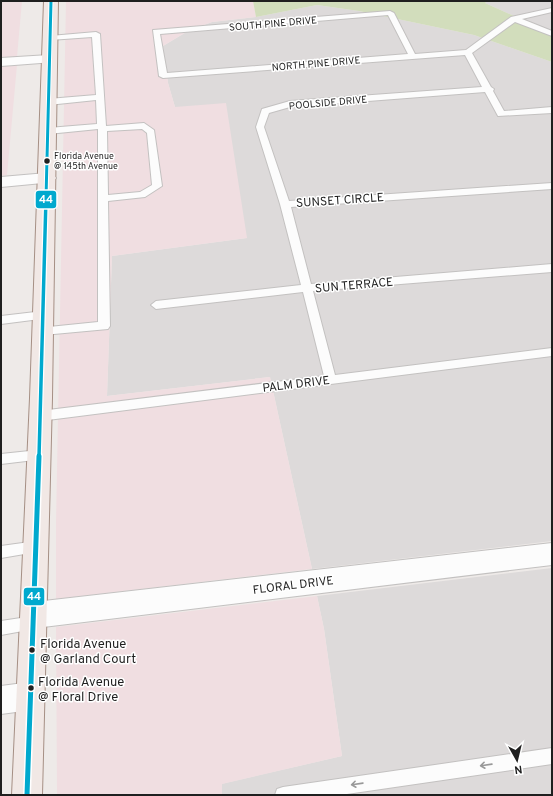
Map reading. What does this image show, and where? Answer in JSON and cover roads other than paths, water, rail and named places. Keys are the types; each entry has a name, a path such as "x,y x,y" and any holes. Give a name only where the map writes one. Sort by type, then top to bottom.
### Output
{"main road":[{"path":"27,795 35,619 44,323 51,1"}],"street":[{"path":"1,62 50,59"},
{"path":"1,182 47,178"},
{"name":"FLORAL DRIVE","path":"35,619 552,554"},
{"path":"1,700 31,696"}],"lane":[{"path":"552,10 514,19 468,52 490,89 501,114 552,110"},
{"name":"SOUTH PINE DRIVE","path":"163,76 156,32 390,13 412,55"},
{"path":"514,19 552,34"},
{"path":"1,320 104,326 104,198 102,127 96,34 50,38"},
{"name":"NORTH PINE DRIVE","path":"163,76 412,55 468,52"},
{"name":"POOLSIDE DRIVE","path":"285,204 260,127 266,111 290,104 490,89"},
{"path":"48,102 99,97"},
{"path":"48,131 144,126 151,132 157,186 142,195 104,198"},
{"name":"SUNSET CIRCLE","path":"331,380 285,204 552,186"},
{"name":"SUN TERRACE","path":"156,305 307,288 552,268"},
{"name":"PALM DRIVE","path":"40,416 552,352"},
{"path":"1,459 39,455"},
{"path":"1,552 37,547"},
{"path":"1,628 35,619"},
{"path":"283,795 552,756"}],"place":[{"name":"Florida Avenue @ 145th Avenue","path":"47,161"},
{"name":"Florida Avenue @ Garland Court","path":"32,650"},
{"name":"Florida Avenue @ Floral Drive","path":"31,688"}]}
